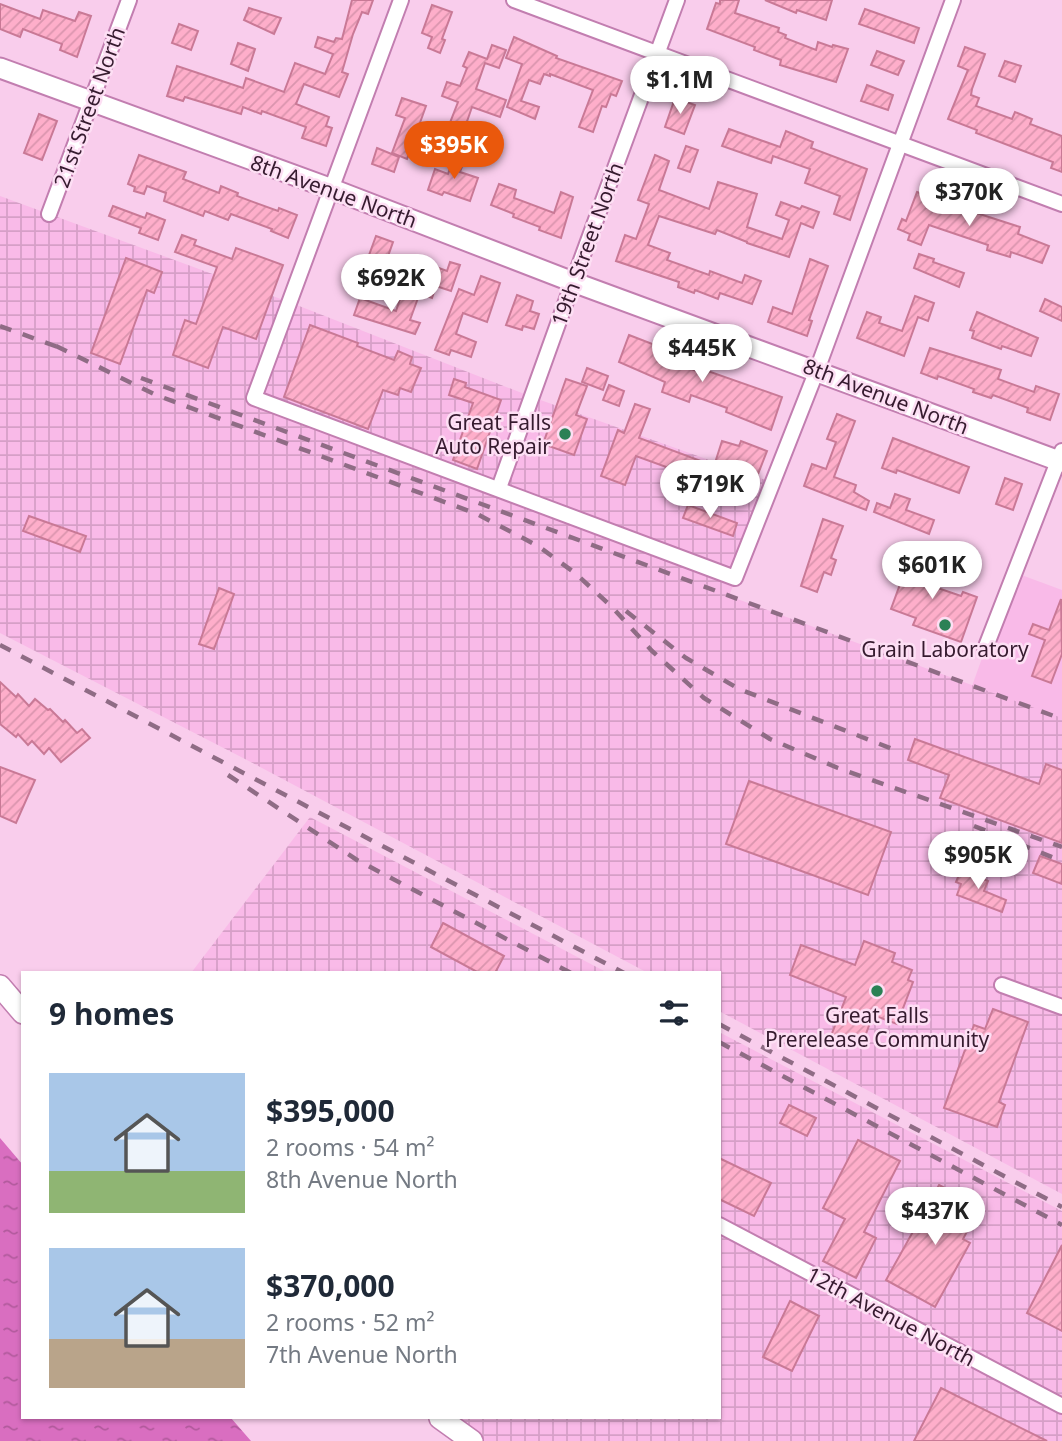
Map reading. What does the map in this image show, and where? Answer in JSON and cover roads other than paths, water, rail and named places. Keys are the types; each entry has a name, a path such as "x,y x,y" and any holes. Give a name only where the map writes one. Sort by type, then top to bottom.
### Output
{"main road":[{"path":"0,986 21,1011"},
{"path":"441,1419 472,1441"}],"street":[{"name":"21st Street North","path":"48,214 128,0"},
{"path":"401,0 254,398 735,578 817,370 953,0"},
{"path":"514,0 1062,204"},
{"name":"19th Street North","path":"499,488 677,0"},
{"name":"8th Avenue North","path":"0,68 332,189 573,282 1061,458"},
{"path":"985,649 1061,458"},
{"path":"1002,985 1062,1007"},
{"name":"12th Avenue North","path":"721,1226 1062,1406"}],"water":[{"path":"0,1138 21,1163 21,1419 232,1419 251,1441 0,1441"}],"railway":[{"path":"0,326 66,350"},
{"path":"56,346 156,395 477,514 538,546 575,573 612,607 652,651 704,698 770,739 838,768 1062,847"},
{"path":"141,378 1062,719"},
{"path":"626,611 686,658 739,689 895,750"},
{"path":"0,645 620,971"},
{"path":"228,775 357,860 567,971"},
{"path":"974,826 1062,861"},
{"path":"721,1025 1062,1207"},
{"path":"721,1043 1062,1225"}],"place":[{"name":"Great Falls Auto Repair","path":"565,434"},
{"name":"Grain Laboratory","path":"945,625"},
{"name":"Great Falls Prerelease Community","path":"877,991"}]}
